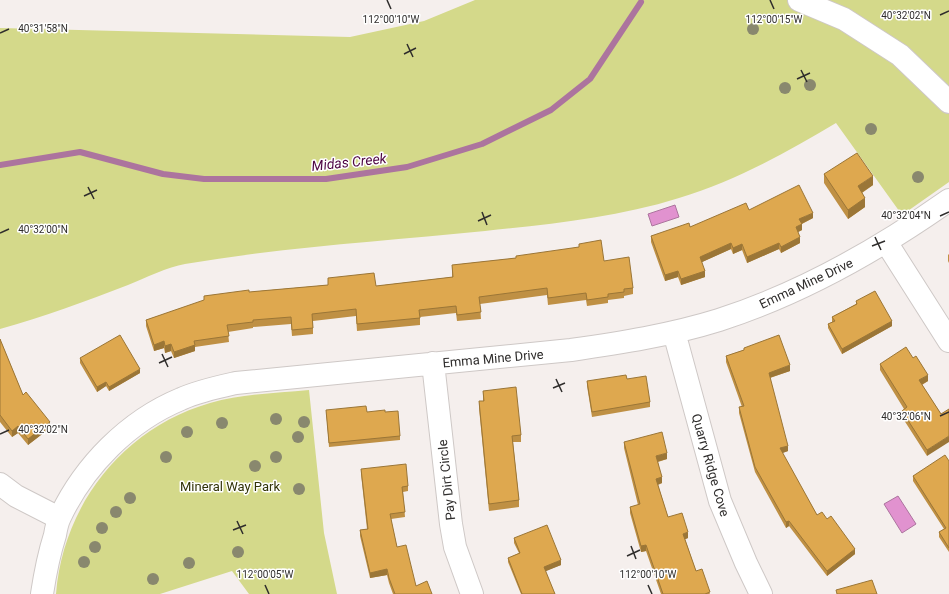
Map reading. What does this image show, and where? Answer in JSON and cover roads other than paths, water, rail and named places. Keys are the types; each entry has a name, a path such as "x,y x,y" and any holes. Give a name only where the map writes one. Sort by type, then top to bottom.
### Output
{"street":[{"path":"799,0 844,19 900,55 949,102"},
{"name":"Emma Mine Drive","path":"42,594 49,556 59,518 78,485 102,455 127,431 155,412 181,399 208,389 236,383 571,350 623,343 674,332 718,320 760,306 802,288 845,266 886,242 949,200"},
{"path":"886,242 949,341"},
{"name":"Quarry Ridge Cove","path":"674,332 720,501 761,594"},
{"name":"Pay Dirt Circle","path":"433,363 451,524 455,547 472,594"},
{"path":"0,484 16,496 59,518"}],"waterway":[{"name":"Midas Creek","path":"0,165 80,152 163,174 204,179 326,179 407,167 482,144 551,110 590,79 641,2"}],"park label":[{"name":"Mineral Way Park","path":"230,486"}]}
